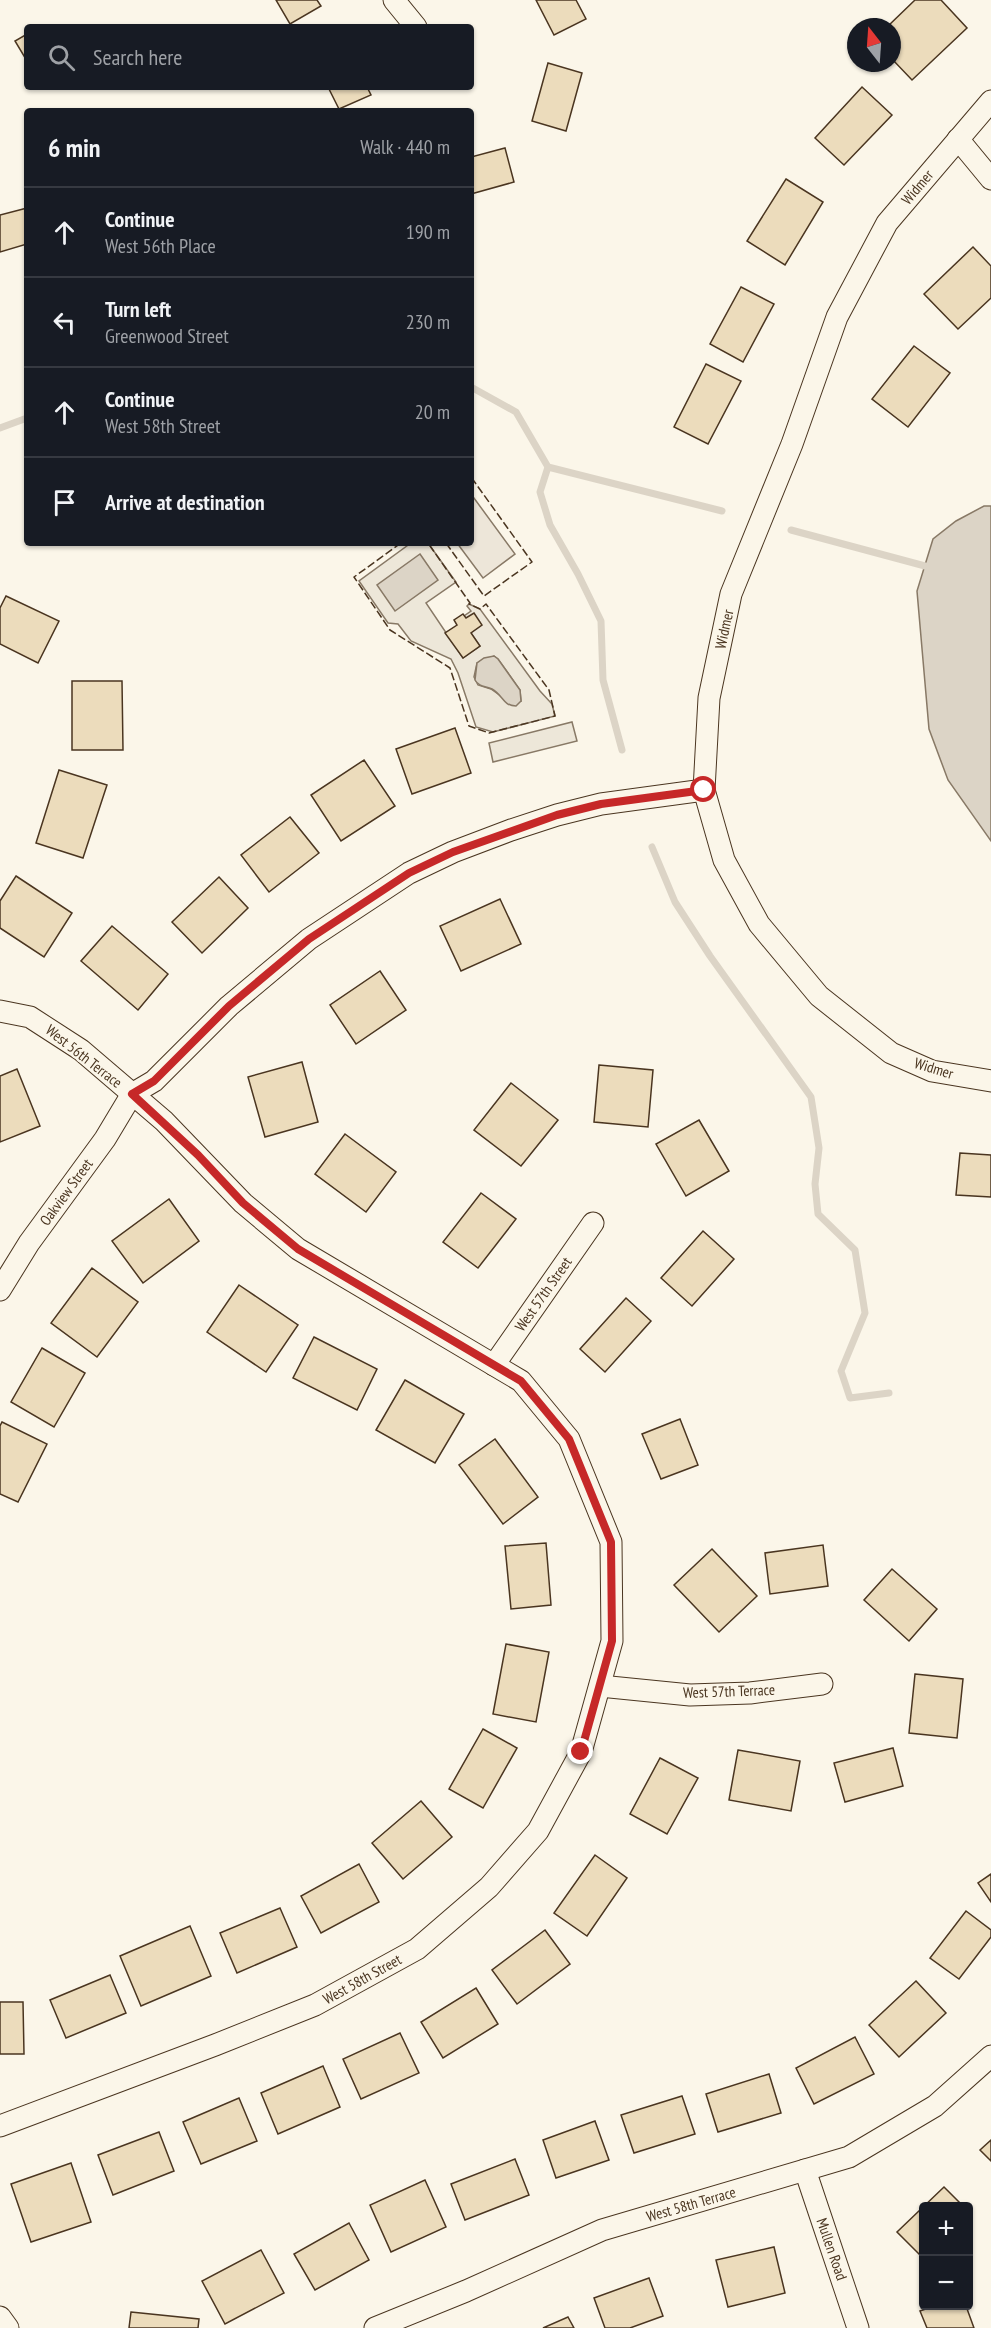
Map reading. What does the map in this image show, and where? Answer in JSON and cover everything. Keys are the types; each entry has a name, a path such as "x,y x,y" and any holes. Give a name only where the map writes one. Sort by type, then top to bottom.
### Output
{"street":[{"path":"394,0 414,24"},
{"name":"Widmer","path":"991,101 887,223 837,317 792,444 731,594 709,698 704,790 724,860 759,924 819,996 891,1053 932,1071 991,1081"},
{"path":"958,139 991,179"},
{"path":"132,1094 154,1081 229,1006 309,939 409,873 453,852 557,815 601,804 704,790"},
{"name":"West 56th Terrace","path":"0,1011 30,1017 81,1050 181,1138 243,1203 298,1249 494,1365"},
{"name":"Oakview Street","path":"0,1290 29,1243 105,1139 132,1094"},
{"name":"West 57th Street","path":"494,1365 593,1223"},
{"name":"West 58th Street","path":"0,2126 215,2046 315,2005 417,1949 489,1887 538,1832 581,1752 612,1641 611,1542 569,1439 521,1381 494,1365"},
{"name":"West 57th Terrace","path":"600,1686 690,1695 750,1693 822,1684"},
{"name":"West 58th Terrace","path":"375,2328 466,2291 602,2230 849,2157 935,2106 991,2056"},
{"name":"Mullen Road","path":"805,2170 858,2328"},
{"path":"0,2317 8,2328"}],"shaded area":[{"path":"474,498 515,554 483,578 459,546 474,546"},
{"path":"984,506 991,506 991,841 948,780 929,729 917,591 933,539 956,521"},
{"path":"407,546 430,546 456,582 426,603 463,658 480,646 471,633 464,616 471,611 467,606 469,604 480,609 552,704 555,716 493,732 476,727 451,659 411,641 398,624 388,623 359,581","holes":["494,656 520,690 521,701 501,696 491,689 478,685 474,677 477,663"]},
{"path":"420,554 438,580 395,611 377,585"},
{"path":"494,656 520,690 521,701 516,706 508,704 496,691 480,685 475,680 477,663 484,658"},
{"path":"572,722 577,741 493,762 489,743"}],"building":[{"path":"276,0 317,0 321,6 290,24"},
{"path":"536,0 576,0 586,19 554,35"},
{"path":"915,0 941,0 967,28 912,80 901,68 901,18 896,18"},
{"path":"24,36 24,56 15,41"},
{"path":"548,63 582,73 566,131 532,121"},
{"path":"862,87 892,115 844,165 815,138"},
{"path":"330,90 368,90 371,95 341,108 338,108"},
{"path":"505,148 514,182 474,193 474,156"},
{"path":"786,179 823,202 785,265 747,241"},
{"path":"24,209 24,245 0,252 0,215"},
{"path":"973,247 991,266 991,298 958,329 924,294"},
{"path":"741,287 774,304 743,362 710,344"},
{"path":"914,346 950,373 908,427 872,399"},
{"path":"706,364 741,381 708,444 674,427"},
{"path":"6,596 59,621 38,663 0,644 0,608"},
{"path":"474,613 482,625 471,633 480,646 463,658 445,633 457,625 454,620 463,614 466,618"},
{"path":"72,681 122,681 123,750 72,750"},
{"path":"455,728 471,773 412,794 396,749"},
{"path":"364,760 395,806 341,841 311,795"},
{"path":"59,770 107,785 83,858 36,843"},
{"path":"290,817 319,853 269,892 241,855"},
{"path":"16,876 72,913 44,957 0,928 0,901"},
{"path":"219,877 248,908 202,953 172,922"},
{"path":"500,899 521,944 461,971 440,926"},
{"path":"112,926 168,974 138,1010 81,961"},
{"path":"380,971 406,1010 356,1044 330,1005"},
{"path":"302,1062 318,1122 265,1137 248,1077"},
{"path":"599,1065 653,1070 648,1127 594,1122"},
{"path":"17,1069 40,1126 0,1142 0,1076"},
{"path":"511,1083 558,1120 521,1166 474,1130"},
{"path":"699,1120 729,1171 686,1196 656,1144"},
{"path":"345,1134 396,1172 366,1212 315,1174"},
{"path":"960,1153 991,1155 991,1197 956,1195"},
{"path":"481,1193 516,1219 478,1268 443,1242"},
{"path":"169,1199 199,1241 143,1283 112,1241"},
{"path":"703,1231 734,1259 692,1306 661,1278"},
{"path":"92,1268 138,1302 97,1357 51,1323"},
{"path":"239,1285 298,1325 266,1372 207,1332"},
{"path":"626,1298 651,1321 605,1372 580,1349"},
{"path":"314,1337 377,1369 357,1410 293,1378"},
{"path":"42,1348 85,1373 54,1427 11,1402"},
{"path":"405,1380 464,1414 435,1463 376,1430"},
{"path":"680,1419 698,1465 661,1479 642,1434"},
{"path":"2,1422 47,1444 18,1502 0,1494 0,1426"},
{"path":"495,1439 538,1497 503,1524 459,1465"},
{"path":"546,1543 551,1605 511,1609 505,1546"},
{"path":"823,1545 828,1586 770,1594 765,1553"},
{"path":"712,1549 757,1596 719,1632 674,1585"},
{"path":"892,1569 937,1609 909,1641 864,1600"},
{"path":"506,1644 549,1652 536,1722 493,1714"},
{"path":"915,1674 963,1679 957,1738 909,1733"},
{"path":"483,1729 517,1748 483,1808 449,1789"},
{"path":"893,1748 903,1786 845,1802 834,1763"},
{"path":"738,1750 800,1761 791,1811 729,1800"},
{"path":"660,1758 698,1778 667,1834 630,1814"},
{"path":"421,1801 452,1837 403,1879 372,1843"},
{"path":"595,1855 627,1878 587,1936 554,1913"},
{"path":"359,1864 379,1902 321,1933 301,1896"},
{"path":"991,1874 991,1902 978,1883"},
{"path":"280,1908 297,1947 237,1973 220,1933"},
{"path":"966,1911 991,1930 991,1937 959,1979 930,1958"},
{"path":"190,1926 211,1976 141,2006 120,1956"},
{"path":"545,1930 570,1964 517,2004 492,1970"},
{"path":"110,1975 126,2013 66,2038 50,2000"},
{"path":"916,1981 946,2013 899,2057 869,2025"},
{"path":"476,1988 498,2024 443,2058 421,2022"},
{"path":"0,2002 23,2002 24,2054 0,2054"},
{"path":"400,2033 419,2073 361,2099 343,2059"},
{"path":"855,2037 874,2074 814,2104 796,2068"},
{"path":"323,2066 340,2107 278,2134 261,2093"},
{"path":"769,2074 781,2113 718,2132 706,2094"},
{"path":"682,2096 695,2134 634,2153 621,2115"},
{"path":"239,2098 257,2141 201,2164 183,2122"},
{"path":"595,2121 609,2160 556,2178 543,2140"},
{"path":"159,2132 174,2171 113,2195 98,2155"},
{"path":"991,2140 991,2161 980,2150"},
{"path":"515,2159 529,2195 465,2220 451,2184"},
{"path":"71,2163 91,2222 31,2242 11,2184"},
{"path":"425,2180 446,2227 391,2252 370,2205"},
{"path":"944,2187 959,2202 928,2202"},
{"path":"919,2211 919,2254 897,2232"},
{"path":"349,2223 369,2260 315,2290 294,2254"},
{"path":"774,2247 785,2293 728,2307 716,2260"},
{"path":"261,2250 284,2293 225,2324 202,2281"},
{"path":"649,2278 663,2316 630,2328 605,2328 594,2298"},
{"path":"967,2310 974,2328 927,2328 920,2311"},
{"path":"131,2312 199,2319 198,2328 129,2328"},
{"path":"568,2317 574,2328 543,2328"}],"waterway":[{"path":"474,389 516,412 548,467 722,511"},
{"path":"0,428 24,419"},
{"path":"548,467 540,492 550,525 601,621 603,680 622,750"},
{"path":"791,530 925,566"},
{"path":"652,847 675,902 710,956 811,1097 819,1148 815,1184 818,1214 855,1250 865,1313 841,1371 850,1398 889,1393"}],"fence":[{"path":"448,546 484,596 532,562 474,481"},
{"path":"397,546 354,577 390,630 450,668 469,726 489,733 555,716 549,690 486,604 480,609 469,604 430,546"}],"route":[{"path":"581,1752 612,1641 611,1542 569,1439 521,1381 298,1249 243,1203 164,1121 132,1094 154,1081 229,1006 309,939 409,873 453,852 557,815 601,804 704,790"}]}
